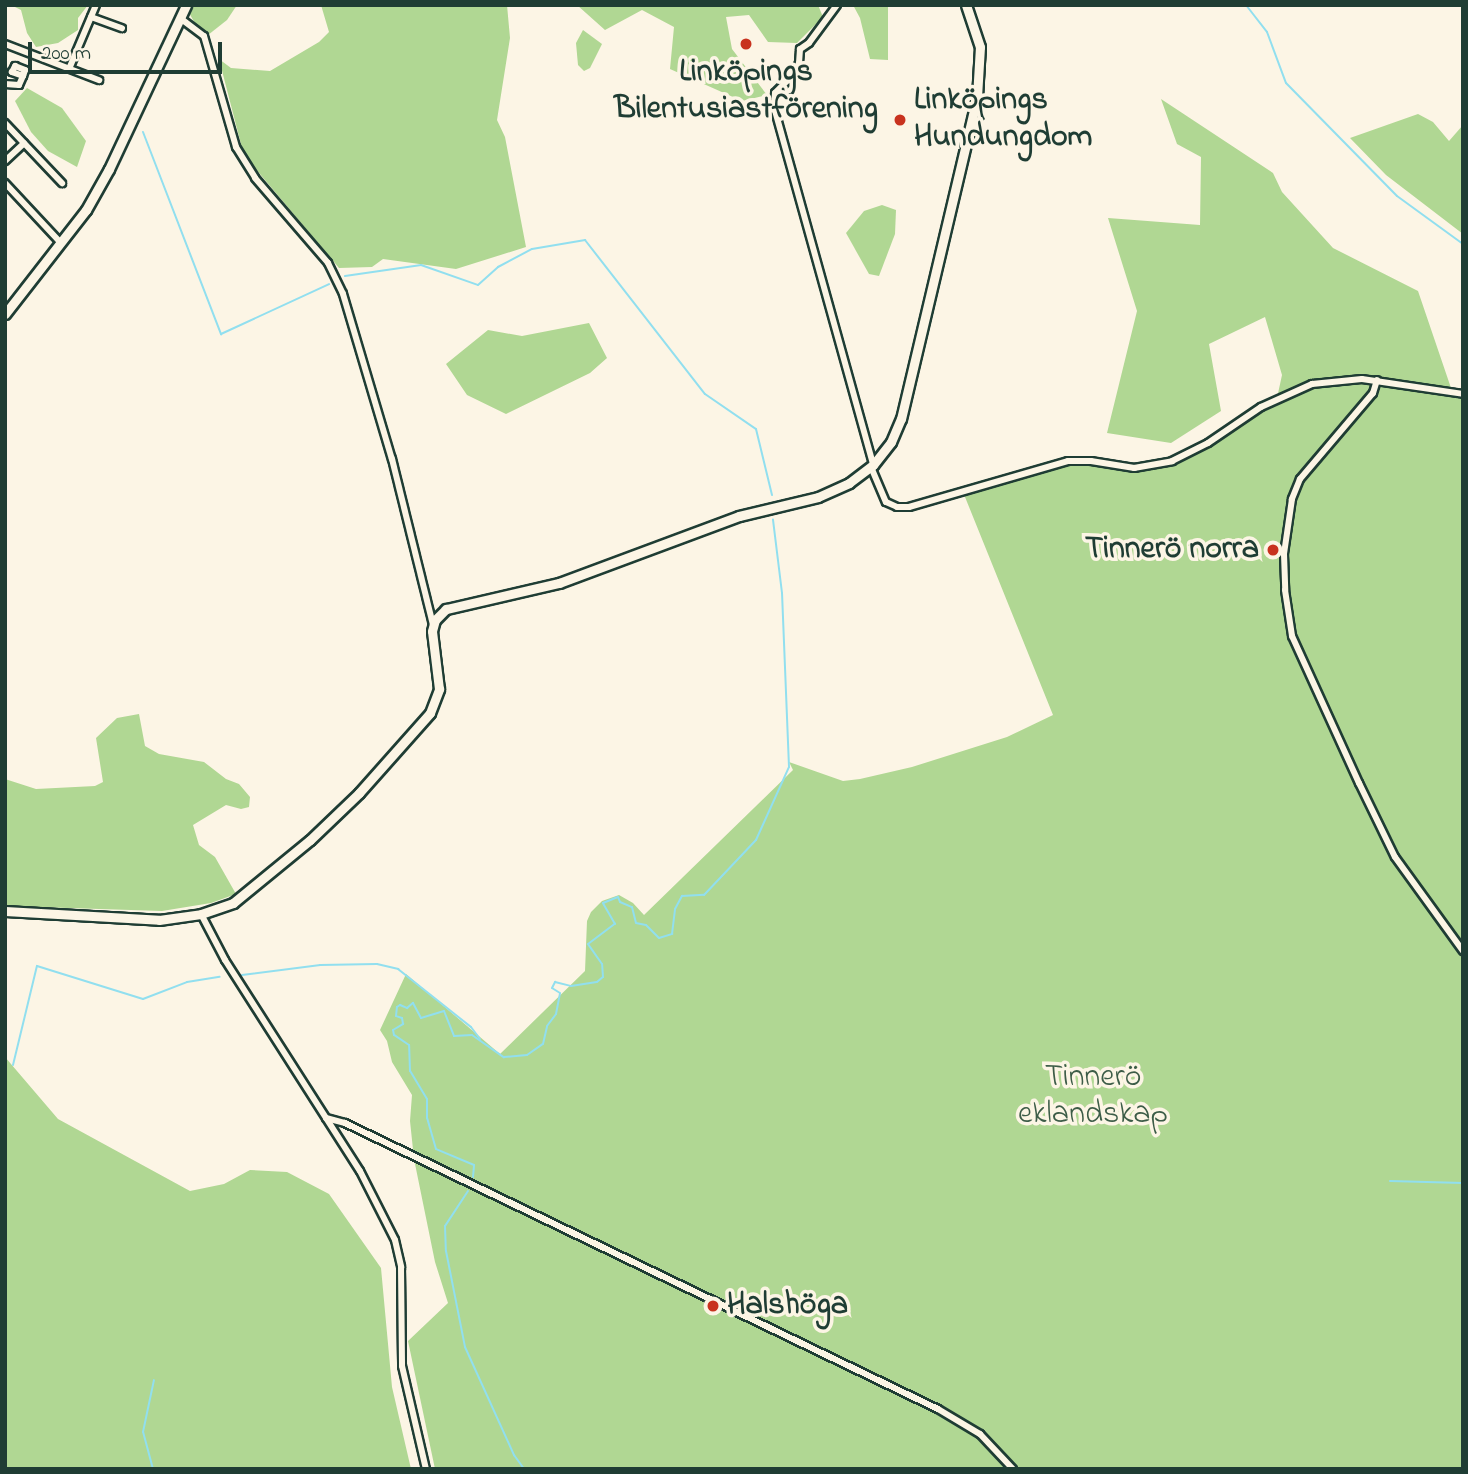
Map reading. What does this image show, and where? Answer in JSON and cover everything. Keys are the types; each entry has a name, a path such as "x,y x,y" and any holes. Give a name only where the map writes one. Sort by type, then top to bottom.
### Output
{"street":[{"path":"69,69 96,5"},
{"path":"5,314 62,244 109,169 186,5"},
{"path":"837,5 809,43 800,49 799,63 793,75 775,93 774,107 872,466 886,502 903,508 1068,461 1147,467 1184,457 1261,407 1297,388 1345,379 1377,380 1463,394"},
{"path":"433,625 446,609 559,583 739,516 818,497 849,483 872,466 891,442 901,419 977,97 980,47 966,5"},
{"path":"91,17 122,28"},
{"path":"5,911 143,919 201,914 242,897 310,840 359,793 427,718 439,689 431,637 433,625 392,459 343,294 328,263 255,178 236,147 204,36 180,18"},
{"path":"5,44 99,80"},
{"path":"5,84 19,85 23,76"},
{"path":"5,123 61,183"},
{"path":"5,161 24,143"},
{"path":"5,183 62,244"},
{"path":"1377,380 1373,393 1300,480 1292,499 1284,554 1285,590 1292,636 1395,857 1463,951"},
{"path":"201,914 225,960 374,1196 395,1240 401,1267 402,1366 426,1469"},
{"path":"326,1118 345,1123 938,1409 980,1434 1013,1469"}],"green space":[{"path":"11,5 88,5 78,18 78,30 58,43 36,47 27,33 21,10"},
{"path":"190,5 237,5 227,20 208,35 197,27 188,11"},
{"path":"321,5 507,5 510,38 497,120 505,137 526,247 456,269 383,259 372,267 339,268 254,167 242,148 219,59 231,68 270,71 319,42 329,32"},
{"path":"577,5 818,5 823,17 797,43 768,42 749,15 726,17 732,49 767,95 742,101 670,69 674,27 642,10 605,30"},
{"path":"853,5 888,5 888,60 870,59 860,18"},
{"path":"583,30 602,44 590,68 584,71 578,65 576,43"},
{"path":"27,88 62,108 86,141 77,167 48,151 31,132 15,101"},
{"name":"Tinnerö eklandskap","path":"1161,99 1273,173 1282,192 1333,248 1418,291 1451,388 1433,388 1463,395 1463,1469 435,1469 408,1341 448,1303 435,1262 414,1159 410,1121 412,1095 392,1062 387,1041 380,1030 406,974 500,1054 585,971 587,921 591,912 602,901 619,895 633,903 644,915 793,770 789,762 843,781 860,779 912,767 1007,737 1053,715 963,492 1041,468 1081,461 1126,466 1178,458 1277,398 1282,375 1265,317 1209,344 1221,411 1171,443 1107,433 1137,311 1108,218 1200,225 1201,157 1177,144"},
{"path":"1418,114 1433,122 1449,141 1463,125 1463,234 1386,175 1350,138"},
{"path":"882,205 896,210 895,234 879,276 869,274 846,233 864,211"},
{"path":"589,323 607,358 590,373 506,414 467,395 446,364 488,330 522,336"},
{"path":"139,714 145,746 159,754 204,762 226,779 239,784 250,797 249,807 241,809 226,805 193,825 199,845 215,857 236,894 211,903 162,911 5,906 5,779 36,789 95,786 103,782 96,738 117,718"},
{"path":"5,1057 58,1119 190,1191 224,1184 250,1170 287,1172 329,1194 381,1268 392,1387 411,1469 5,1469"}],"waterway":[{"path":"1246,5 1267,32 1286,83 1397,196 1463,244"},
{"path":"143,132 221,334 329,284"},
{"path":"345,276 421,265 478,285 498,267 532,249 585,240 705,394 756,429 772,495"},
{"path":"473,1177 474,1165 436,1149 427,1118 427,1099 410,1071 409,1045 394,1035 393,1030 403,1024 402,1018 396,1016 397,1007 400,1005 407,1008 413,1003 421,1018 444,1011 454,1036 472,1035 504,1057 527,1055 543,1044 547,1026 556,1014 560,993 552,988 555,982 571,986 597,982 603,977 602,964 588,944 615,924 603,903 618,897 620,902 632,907 636,923 646,925 659,938 672,934 675,909 682,896 704,895 756,840 789,767 782,593 773,520"},
{"path":"242,975 320,965 377,964 398,969 471,1027 480,1039"},
{"path":"13,1065 37,966 143,999 187,982 220,977"},
{"path":"1390,1181 1463,1183"},
{"path":"468,1191 445,1226 446,1251 465,1347 514,1455 524,1469"},
{"path":"153,1469 143,1432 154,1380"}],"place":[{"name":"Linköpings Bilentusiastförening","path":"746,44"},
{"name":"Linköpings Hundungdom","path":"900,120"},
{"name":"Tinnerö norra","path":"1273,550"},
{"name":"Halshöga","path":"713,1306"}]}
